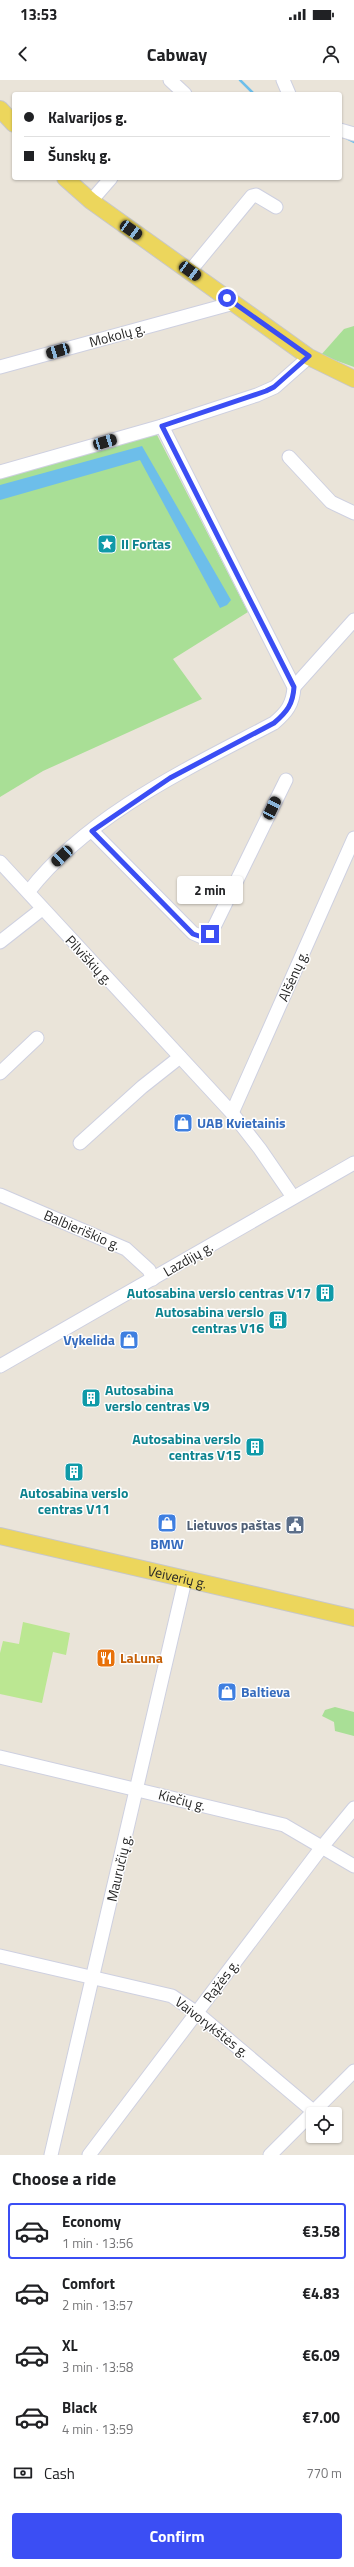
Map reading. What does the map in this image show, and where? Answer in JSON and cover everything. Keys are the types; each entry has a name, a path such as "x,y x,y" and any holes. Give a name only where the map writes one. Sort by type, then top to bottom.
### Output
{"main road":[{"path":"0,109 12,122"},
{"path":"67,180 91,201 309,356 327,367 354,380"},
{"path":"327,367 354,373"},
{"name":"Veiverių g.","path":"0,1536 184,1580 354,1618"}],"street":[{"path":"170,80 182,92"},
{"path":"283,80 288,92"},
{"path":"342,131 354,134"},
{"path":"91,201 109,180"},
{"path":"190,271 252,196 256,195 276,207"},
{"name":"Mokolų g.","path":"0,367 234,303"},
{"path":"0,472 162,426 257,395 274,387 309,356"},
{"path":"162,426 294,687"},
{"path":"289,458 331,502 354,513"},
{"path":"29,891 42,874 92,831 170,778 274,723 288,712 294,687 354,620"},
{"path":"92,831 193,934 202,937 210,934 216,923 286,780"},
{"name":"Alšėnų g.","path":"232,1113 354,838"},
{"name":"Pilviškių g.","path":"0,862 29,891 42,909 232,1113 264,1154 293,1197"},
{"path":"0,942 42,909"},
{"path":"0,1073 37,1038"},
{"path":"80,1143 142,1087 180,1057"},
{"name":"Lazdijų g.","path":"0,1366 354,1163"},
{"name":"Balbieriškio g.","path":"0,1195 126,1249 149,1270 153,1279"},
{"name":"Mauručių g.","path":"51,2155 94,1976 184,1580"},
{"name":"Kiečių g.","path":"0,1757 284,1825 354,1866"},
{"name":"Rąžės g.","path":"90,2155 322,1847 354,1808"},
{"name":"Vaivorykštės g.","path":"0,1956 94,1976 172,1996 197,2012 308,2107"},
{"path":"317,2107 354,2071"},
{"path":"270,2155 306,2118"}],"green space":[{"path":"354,326 354,367 321,355 344,329"},
{"name":"II Fortas","path":"156,433 248,612 173,659 202,699 43,771 0,797 0,477"},
{"path":"23,1622 70,1633 66,1655 53,1652 42,1703 0,1694 0,1653 3,1641 19,1644"},
{"path":"335,1707 354,1712 354,1736 335,1731 334,1722 322,1716 325,1710"}],"water":[{"path":"142,446 231,600 227,605 220,608 140,460 0,500 0,485"}],"waterway":[{"path":"240,80 252,92"},
{"path":"344,137 354,142"}],"place":[{"name":"II Fortas","path":"107,544"},
{"name":"UAB Kvietainis","path":"183,1123"},
{"name":"Autosabina verslo centras V17","path":"325,1293"},
{"name":"Autosabina verslo centras V16","path":"278,1320"},
{"name":"Vykelida","path":"129,1340"},
{"name":"Autosabina verslo centras V9","path":"91,1398"},
{"name":"Autosabina verslo centras V15","path":"255,1447"},
{"name":"Autosabina verslo centras V11","path":"74,1472"},
{"name":"BMW","path":"167,1523"},
{"name":"Lietuvos paštas","path":"295,1525"},
{"name":"LaLuna","path":"106,1658"},
{"name":"Baltieva","path":"227,1692"}],"route":[{"path":"210,934 202,937 193,934 92,831 131,803 170,778 274,723 288,712 292,703 294,687 162,426 266,391 274,387 309,356 227,298"}]}
